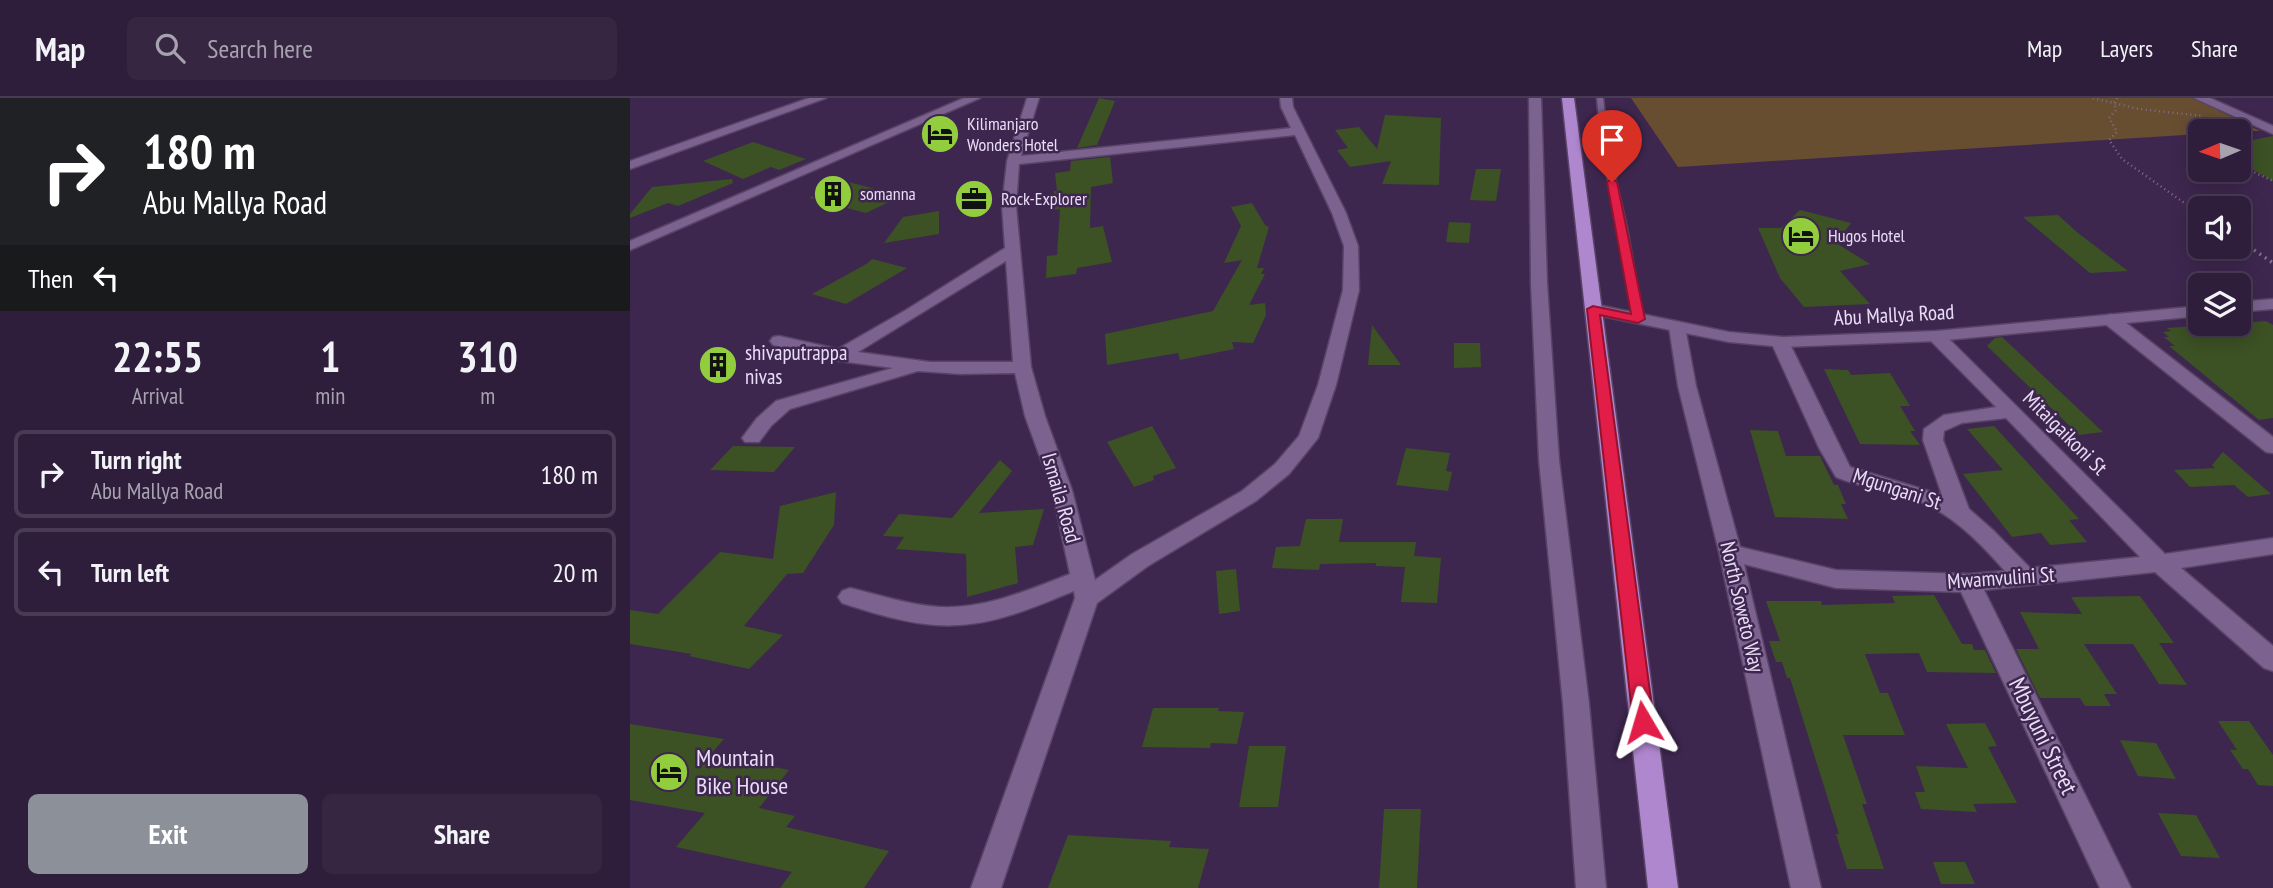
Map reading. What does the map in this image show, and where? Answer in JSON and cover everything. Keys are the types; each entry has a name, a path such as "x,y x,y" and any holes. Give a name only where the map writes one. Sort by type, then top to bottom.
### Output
{"highway":[{"path":"1568,98 1663,888"}],"street":[{"path":"630,165 820,98"},
{"path":"630,246 974,98"},
{"name":"Ismaila Road","path":"1031,98 1013,161 1009,206 1022,367 1035,416 1062,490 1085,588"},
{"path":"850,597 922,613 959,616 1085,588 1140,560 1249,496 1282,469 1308,438 1327,385 1351,290 1351,246 1339,213 1287,107 1286,98"},
{"path":"1535,98 1539,283 1549,460 1576,704 1591,888"},
{"path":"2200,98 2273,130"},
{"path":"1013,161 1300,131"},
{"path":"839,356 912,314 1012,250"},
{"path":"2251,306 2273,304"},
{"name":"Abu Mallya Road","path":"1593,309 1729,337 1780,342 1936,336 2188,312"},
{"path":"2110,319 2265,433 2273,447"},
{"name":"North Soweto Way","path":"1677,327 1687,386 1730,552 1805,888"},
{"name":"Mitaigaikoni St","path":"1936,336 2160,563 2273,661"},
{"path":"779,341 839,356 916,367 960,370 1022,367"},
{"name":"Mgungani St","path":"1780,342 1829,448 1843,471 1929,497 1959,511 1988,537 2024,578"},
{"path":"752,438 764,422 783,405 916,367"},
{"path":"1959,511 1933,440 1934,429 1941,423 1955,419 2012,412"},
{"name":"Mwamvulini St","path":"1730,552 1796,571 1836,579 1969,583 2160,563 2273,546"},
{"name":"Mbuyuni Street","path":"1969,583 2116,888"},
{"path":"986,888 1015,811 1085,588"}],"lane":[{"path":"1600,98 1606,155 1623,228 1638,319"}],"path":[{"path":"2093,98 2145,110 2211,116"},
{"path":"2117,98 2114,103 2116,110 2109,118 2118,132 2109,140 2118,155 2188,205"},
{"path":"2251,171 2273,181"},
{"path":"2251,248 2273,263"}],"shaded area":[{"path":"1631,98 2194,98 2236,119 2188,119 2188,135 1678,167"}],"building":[{"path":"1099,98 1115,101 1097,145 1077,148"},
{"path":"1385,115 1441,118 1439,185 1382,184 1391,161 1350,167 1337,150 1348,148 1335,130 1359,127 1377,149"},
{"path":"2273,136 2273,181 2251,168 2251,140"},
{"path":"753,142 806,159 779,170 771,167 743,179 703,161"},
{"path":"1110,157 1113,183 1091,187 1090,228 1103,226 1112,262 1077,268 1076,274 1046,278 1047,256 1057,255 1060,209 1053,210 1054,191 1057,191 1055,173 1070,171 1071,161"},
{"path":"1476,169 1501,169 1496,201 1470,200"},
{"path":"732,179 733,183 678,206 668,203 630,218 630,214 652,187"},
{"path":"845,181 901,196 866,213 809,198"},
{"path":"1252,203 1265,225 1269,227 1257,268 1264,268 1261,274 1265,274 1249,305 1265,303 1266,315 1253,343 1232,342 1234,349 1180,360 1178,353 1107,365 1105,334 1213,311 1242,260 1224,263 1241,226 1231,207"},
{"name":"Hugos Hotel","path":"1800,210 1851,223 1836,243 1870,264 1840,271 1870,304 1804,307 1780,278 1758,228 1781,228"},
{"path":"939,211 939,234 884,243 903,217"},
{"path":"2058,215 2128,271 2090,273 2023,217"},
{"path":"1449,222 1471,223 1469,243 1446,242"},
{"path":"872,259 907,268 846,304 812,294 868,263"},
{"path":"2266,321 2273,325 2273,418 2259,420 2169,346 2175,346 2164,337 2169,337 2163,332 2171,331 2167,328 2188,327 2188,336 2251,336 2251,322"},
{"path":"1372,325 1401,365 1368,365"},
{"path":"2002,337 2103,432 2079,435 1987,346 1995,338"},
{"path":"1454,343 1480,343 1481,367 1454,368"},
{"path":"1824,369 1848,370 1851,375 1890,373 1910,406 1900,406 1915,431 1910,431 1920,445 1860,444"},
{"path":"1152,426 1176,468 1153,476 1154,480 1134,487 1107,442"},
{"path":"1994,426 2079,519 2069,520 2087,542 2050,545 2041,533 2012,537 1963,474 2003,470 1967,429"},
{"path":"1750,430 1778,431 1786,456 1820,456 1834,485 1838,485 1846,504 1841,504 1848,519 1775,517"},
{"path":"733,446 795,447 774,472 710,470"},
{"path":"1406,448 1450,453 1446,471 1452,472 1448,491 1396,485"},
{"path":"2223,452 2271,494 2248,497 2234,485 2190,487 2174,470 2215,468 2212,465"},
{"path":"1000,460 1012,471 979,513 1044,509 1033,545 1015,547 1018,583 967,597 966,554 896,549 904,537 883,536 899,514 952,518"},
{"path":"836,492 834,525 803,573 787,574 744,626 783,635 749,669 689,656 692,654 630,644 630,610 658,614 720,552 773,559 780,506"},
{"path":"1306,519 1343,519 1339,542 1416,542 1414,556 1441,558 1437,603 1401,602 1405,567 1376,566 1376,563 1320,564 1319,570 1272,568 1276,547 1300,546"},
{"path":"1236,569 1240,611 1219,614 1216,571"},
{"path":"1934,595 1962,644 1972,644 1974,650 1985,650 1996,673 1927,672 1919,653 1865,654 1880,693 1888,693 1905,735 1843,735 1867,804 1862,804 1884,869 1847,869 1836,834 1839,834 1790,678 1787,678 1782,662 1776,662 1769,641 1780,641 1766,601 1821,601 1822,605 1895,603 1892,596"},
{"path":"2140,596 2174,643 2159,643 2187,685 2159,684 2133,644 2084,644 2117,694 2104,694 2111,706 2085,706 2080,698 2040,698 2016,649 2039,649 2020,612 2082,614 2071,597"},
{"path":"1153,708 1219,708 1218,711 1244,712 1237,744 1211,743 1210,748 1142,747"},
{"path":"2218,721 2249,721 2273,755 2273,786 2258,785 2248,769 2243,769 2230,750 2237,750"},
{"path":"1985,723 1997,746 1988,747 2017,803 1973,804 1977,812 1921,809 1915,792 1925,792 1916,766 1968,768 1946,724"},
{"path":"630,724 724,739 711,754 789,770 759,808 795,816 786,827 889,851 864,888 780,888 792,872 676,847 705,813 630,800"},
{"path":"2120,740 2156,743 2176,779 2138,776"},
{"path":"1249,746 1286,746 1278,807 1239,807"},
{"path":"1384,809 1421,809 1417,888 1379,888"},
{"path":"2158,813 2196,815 2220,858 2181,856"},
{"path":"1068,835 1171,841 1169,847 1209,849 1198,888 1048,888"},
{"path":"1933,862 1965,862 1975,884 1941,884"}],"place":[{"name":"Kilimanjaro Wonders Hotel","path":"940,134"},
{"name":"somanna","path":"833,194"},
{"name":"Rock-Explorer","path":"974,199"},
{"name":"Hugos Hotel","path":"1801,236"},
{"name":"shivaputrappa nivas","path":"718,365"},
{"name":"Mountain Bike House","path":"669,772"}],"route":[{"path":"1612,182 1623,228 1638,319 1593,309 1643,722"}]}
